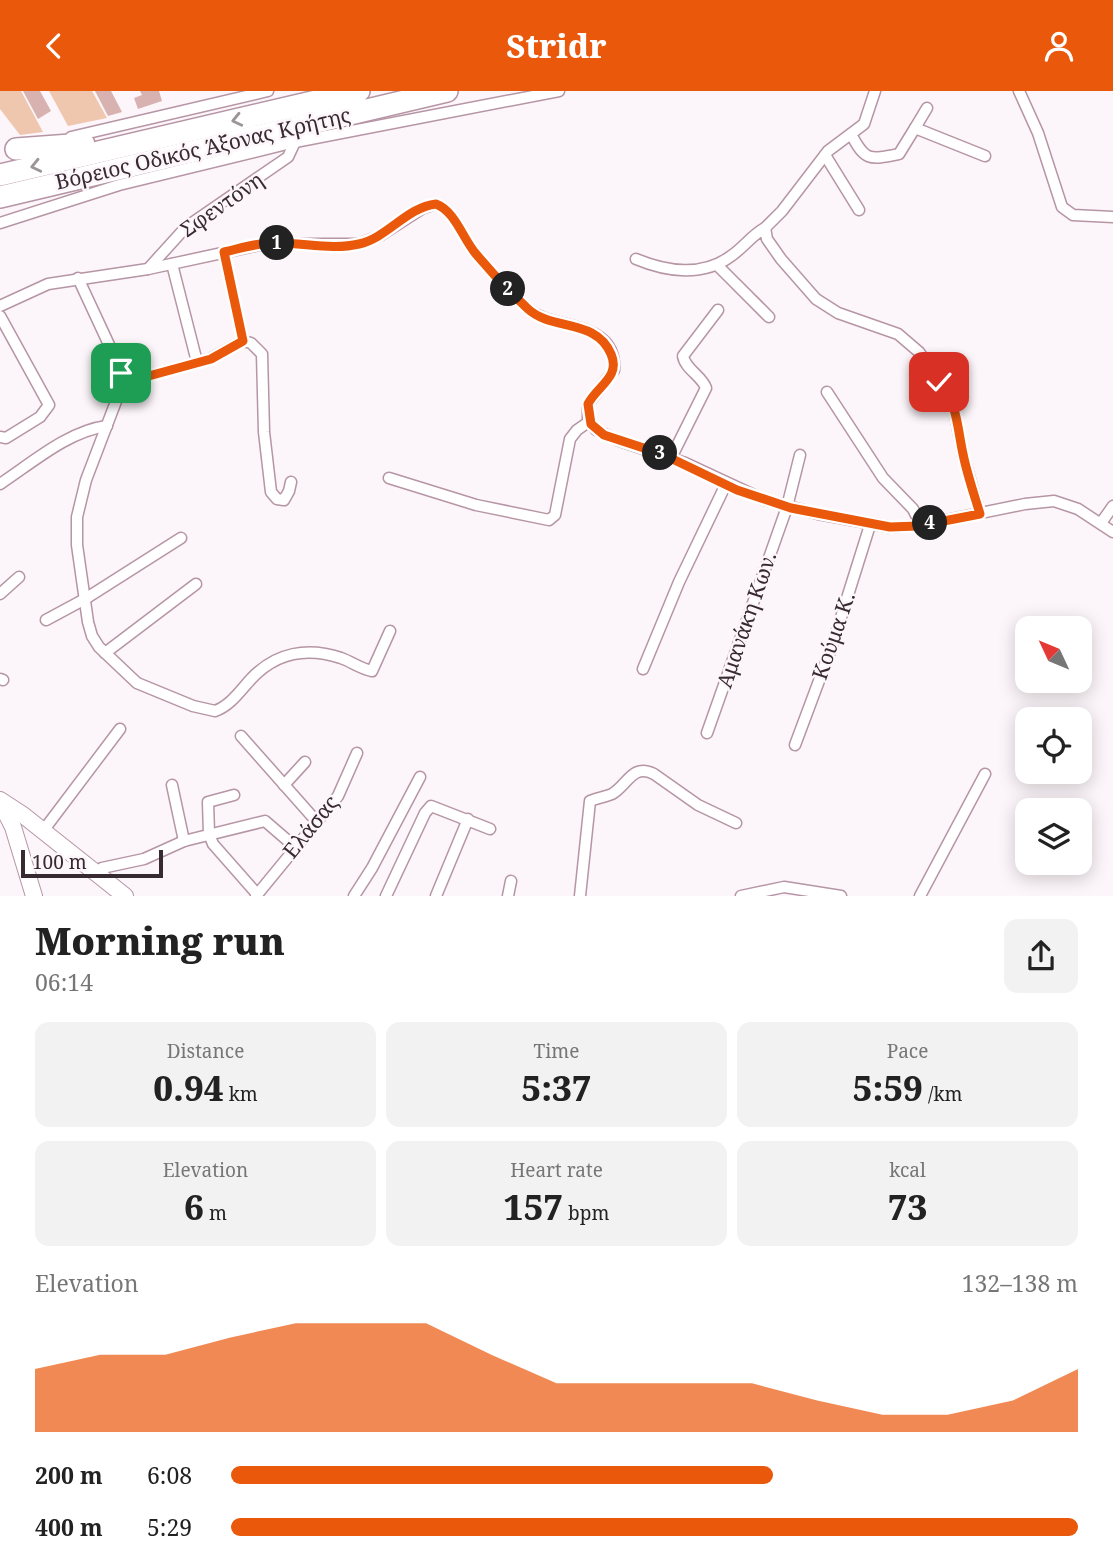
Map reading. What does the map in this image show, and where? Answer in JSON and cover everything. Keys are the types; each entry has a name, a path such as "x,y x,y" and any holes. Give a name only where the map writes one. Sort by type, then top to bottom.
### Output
{"highway":[{"name":"Βόρειος Οδικός Άξονας Κρήτης","path":"0,175 359,91"},
{"name":"Βόρειος Οδικός Άξονας Κρήτης","path":"0,197 447,91"},
{"path":"12,150 103,143 120,146"}],"street":[{"path":"12,150 268,91"},
{"path":"0,223 119,185 367,124 559,91"},
{"path":"636,259 662,268 702,270 717,265 765,228 825,155 864,124 875,91"},
{"path":"1020,91 1038,133 1062,207 1073,215 1113,217"},
{"path":"851,134 865,157 897,155 927,108"},
{"path":"915,128 985,156"},
{"name":"Σφεντόνη","path":"148,269 186,227 288,157 295,142"},
{"path":"825,155 859,210"},
{"path":"0,306 38,287 78,278 148,269 270,243 324,246 359,244 382,235 423,208 440,205 451,215 475,253 531,312 581,328 598,337 606,345 614,370 589,401 587,409 594,428 608,437 671,458 726,484 787,507 870,525 921,525 1054,501 1073,506 1113,532"},
{"path":"765,228 768,239 781,260 816,299 838,313 898,334 919,352 952,398 963,455 980,514"},
{"path":"224,252 243,341"},
{"path":"172,264 197,362"},
{"path":"717,265 769,317"},
{"path":"78,278 111,349 123,383 86,480 76,526 92,636 105,653 124,673 144,687 215,711 227,705 261,669 296,652 332,656 372,671 390,631"},
{"path":"671,458 706,389 703,381 684,361 683,356 718,310"},
{"path":"0,316 48,399 48,408 40,417 1,438"},
{"path":"123,383 197,362 222,353 243,341 251,343 261,354 264,432 271,492 277,499 284,500 291,482"},
{"path":"827,392 883,478 913,509 921,525"},
{"path":"389,478 476,505 549,520 555,515 570,439 590,421"},
{"path":"0,484 68,441 107,426"},
{"name":"Αμανάκη Κων.","path":"707,733 787,507 800,455"},
{"path":"643,669 673,594 726,484"},
{"path":"1101,523 1113,506"},
{"name":"Κούμα Κ.","path":"795,745 832,646 870,525"},
{"path":"46,620 85,599 181,538"},
{"path":"0,594 19,577"},
{"path":"105,653 197,585"},
{"path":"43,831 120,729"},
{"path":"241,736 317,822"},
{"name":"Ελάσας","path":"256,895 338,796 357,753"},
{"path":"284,785 305,762"},
{"path":"580,896 590,801 616,792 636,772 649,771 698,805 736,823"},
{"path":"920,896 985,775"},
{"path":"354,896 372,868 420,777"},
{"path":"172,785 184,841"},
{"path":"234,795 209,800 209,834 213,844 256,895"},
{"path":"0,800 125,896"},
{"path":"0,800 13,827 34,896"},
{"path":"386,896 428,808 435,806 490,829"},
{"path":"436,896 468,819"},
{"path":"95,872 144,859 184,841 265,821 294,846"},
{"path":"508,896 511,881"},
{"path":"741,896 784,887 841,896"}],"shaded area":[{"path":"0,91 21,91 43,132 20,135 0,109"},
{"path":"49,91 92,91 107,118 68,126"}],"building":[{"path":"23,91 40,91 51,111 38,119"},
{"path":"95,91 111,91 122,112 108,116"},
{"path":"140,91 159,91 162,101 138,109 134,98 142,95"}],"route":[{"path":"121,373 123,383 211,359 243,341 224,252 270,243 324,246 359,244 382,235 423,208 436,204 448,212 475,253 531,312 581,328 598,337 606,345 614,368 611,377 588,404 588,418 594,428 608,437 685,463 737,490 765,500 808,512 890,527 918,526 980,514 963,455 955,406 939,382"}]}
